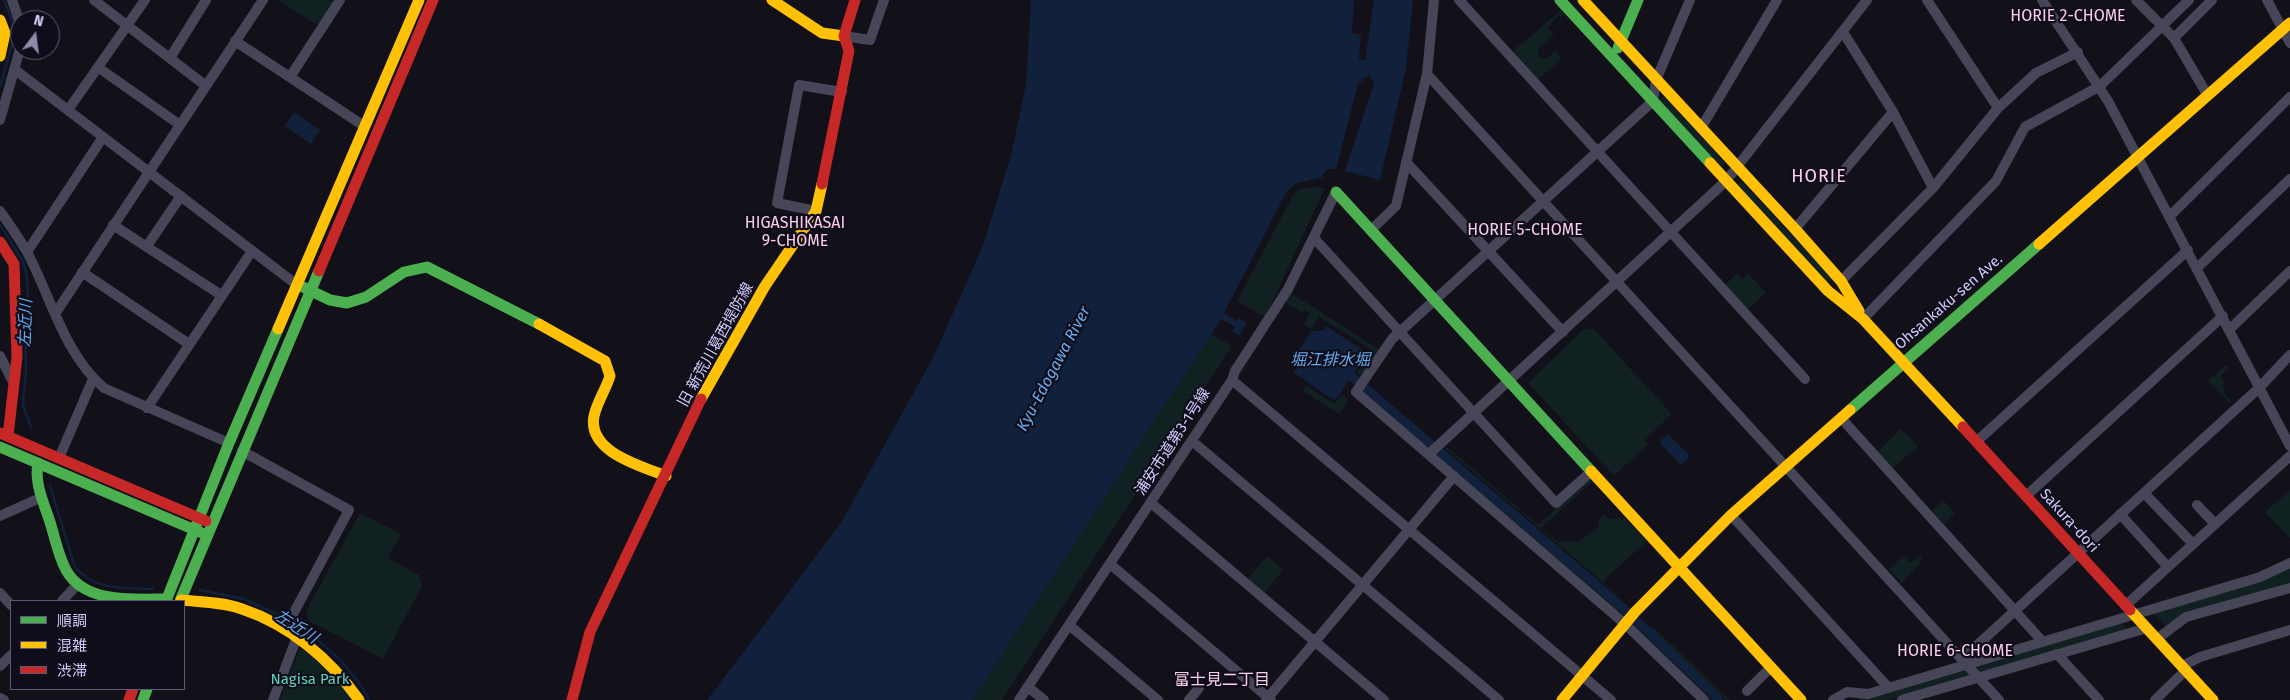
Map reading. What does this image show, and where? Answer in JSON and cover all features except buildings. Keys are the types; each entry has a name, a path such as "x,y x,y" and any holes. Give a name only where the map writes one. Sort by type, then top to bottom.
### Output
{"street":[{"path":"94,0 206,86"},
{"path":"68,110 128,27 145,0"},
{"path":"170,58 206,0"},
{"path":"55,314 263,0"},
{"path":"290,77 340,0"},
{"path":"38,463 37,478 42,497 66,570 77,585 86,590 109,596 167,600 198,517 229,443 419,0"},
{"path":"180,600 432,0"},
{"path":"772,0 822,32 870,40 884,0"},
{"name":"旧 新荒川葛西堤防線","path":"572,700 590,632 666,476 695,410 765,286 816,212 842,92 849,50 844,36 854,0"},
{"path":"1371,230 1396,206 1427,74 1434,0"},
{"path":"1459,0 1806,379"},
{"path":"1560,0 1828,291 1863,319"},
{"path":"1583,0 1841,281 1863,319"},
{"path":"1593,11 1598,0"},
{"path":"1614,57 1638,0"},
{"path":"1690,0 1656,80 1653,101 1392,339 1356,392 1454,476 1629,618 1704,700"},
{"path":"1701,128 1776,0"},
{"path":"1429,454 1726,181 1867,0"},
{"path":"1927,0 1998,108"},
{"path":"2042,0 2100,86 2290,445"},
{"path":"2136,0 2174,38 2208,96"},
{"path":"1863,319 1996,181 2025,127 2100,86 2189,0"},
{"path":"2174,38 2212,0"},
{"path":"2267,0 2286,26 2290,43"},
{"path":"0,20 5,33 0,56"},
{"name":"Ohsankaku-sen Ave.","path":"1562,700 1629,618 1678,566 1731,515 2286,26"},
{"path":"1843,32 1893,112 1934,188"},
{"path":"235,41 364,126"},
{"path":"1841,281 1934,188 1998,108 2036,73 2078,52"},
{"path":"0,120 17,60"},
{"path":"99,68 180,124"},
{"path":"14,69 297,284 338,301 352,302 413,266 427,267 583,347 605,361 610,376 593,417 596,436 602,445 616,453 666,476"},
{"path":"1427,74 1999,700"},
{"path":"816,212 777,203 799,85 842,92"},
{"path":"2170,216 2290,97"},
{"path":"1794,228 1893,112"},
{"path":"27,252 103,137"},
{"path":"1406,162 1563,332"},
{"path":"2197,268 2290,179"},
{"path":"1336,192 1801,700"},
{"name":"浦安市道第3-1号線","path":"1019,700 1232,380 1235,371 1288,289 1336,192"},
{"path":"147,246 181,196"},
{"path":"0,210 27,252 55,314 93,378 104,388 229,443"},
{"path":"113,225 221,295"},
{"path":"1314,239 1556,503 1592,471"},
{"path":"0,242 14,264 17,357 15,386 4,434 212,523"},
{"path":"1976,442 2188,250"},
{"path":"147,408 252,251"},
{"path":"2230,329 2290,271"},
{"path":"82,272 189,344"},
{"path":"2026,496 2223,316"},
{"name":"Sakura-dori","path":"1863,319 2213,700"},
{"path":"1965,662 2016,609 2259,388 2290,354"},
{"path":"0,356 15,386"},
{"path":"59,458 93,378"},
{"path":"1232,380 1612,700"},
{"path":"1841,418 2016,609 2043,642"},
{"path":"1192,441 1499,700"},
{"path":"0,447 207,536"},
{"path":"242,451 349,510 285,629"},
{"path":"2129,610 2168,567 2290,456"},
{"path":"1110,564 1268,699 1454,476"},
{"path":"2144,493 2193,544"},
{"path":"0,516 42,497"},
{"path":"1151,503 1384,700"},
{"path":"2197,505 2215,524"},
{"path":"2120,514 2168,567"},
{"path":"1731,515 1888,687"},
{"path":"1833,700 1846,692 1868,694 1965,662 2043,642 2129,610 2260,577 2290,563"},
{"path":"63,600 77,585"},
{"path":"2157,639 2186,618 2290,588"},
{"path":"0,593 10,604"},
{"path":"185,601 217,604 242,609 285,629 315,649 352,689 359,700"},
{"path":"1069,626 1158,700"},
{"path":"1902,700 2147,628"},
{"path":"2155,700 2184,668 2200,657 2290,630"},
{"path":"273,700 297,637"},
{"path":"2057,654 2099,700"},
{"path":"0,666 10,656"},
{"path":"1747,691 1771,667"},
{"path":"1028,687 1044,700"},
{"path":"1189,700 1198,688"},
{"path":"0,698 4,700"}],"green space":[{"path":"278,0 329,0 333,3 317,25"},
{"path":"1560,11 1564,15 1562,17 1559,15 1548,27 1554,35 1539,48 1538,55 1540,59 1548,57 1555,51 1562,58 1538,80 1512,52"},
{"path":"1664,96 1725,163 1721,167 1659,100"},
{"path":"1741,181 1833,279 1826,284 1737,185"},
{"path":"1325,188 1265,317 1237,301 1292,197 1299,189"},
{"path":"1737,273 1742,279 1748,273 1766,293 1746,311 1724,286"},
{"path":"1291,293 1381,351 1364,377 1357,373 1372,350 1319,317 1311,329 1304,324 1310,313 1304,310 1302,313 1285,302"},
{"path":"1593,328 1672,414 1645,440 1648,444 1614,476 1528,383 1583,330"},
{"path":"1211,334 1232,346 1002,700 966,700"},
{"path":"2226,365 2229,368 2220,376 2225,382 2223,384 2224,393 2231,401 2229,403 2208,381"},
{"path":"1306,386 1335,404 1341,395 1349,400 1339,414 1303,391"},
{"path":"1901,429 1918,446 1892,469 1877,452"},
{"path":"1446,446 1538,525 1589,478 1592,482 1541,528 1559,543 1560,541 1578,542 1598,527 1599,519 1604,515 1611,519 1620,518 1620,521 1624,517 1647,541 1603,581 1626,602 1445,448"},
{"path":"1438,454 1619,610 1615,610 1438,457"},
{"path":"2290,490 2290,538 2265,512"},
{"path":"1943,500 1955,513 1944,524 1932,511"},
{"path":"360,513 401,534 388,558 419,575 422,586 383,659 309,621 306,611"},
{"path":"1920,555 1922,557 1920,564 1902,583 1889,569 1903,556 1911,563"},
{"path":"1267,556 1283,570 1264,593 1247,580"},
{"path":"2290,567 2290,583 2166,626 2153,613"},
{"path":"2120,622 2128,630 1982,674 1975,666"},
{"path":"1652,626 1730,700 1726,700 1650,628"},
{"name":"Nagisa Park","path":"304,646 348,692 353,700 280,700 299,650"},
{"path":"1964,668 1972,676 1890,700 1859,700 1857,696"}],"water":[{"name":"Kyu-Edogawa River","path":"1031,0 1354,0 1352,33 1361,35 1359,59 1365,60 1374,0 1413,0 1406,69 1380,180 1345,171 1374,84 1369,75 1358,84 1336,169 1327,169 1321,178 1297,183 1287,191 1224,313 1237,321 1239,319 1247,323 1239,336 1232,331 1235,327 1221,319 972,700 707,700 841,523 934,356 982,248 1011,156 1026,84"},
{"path":"294,112 320,130 311,144 285,126"},
{"name":"堀江排水堀","path":"1327,327 1368,353 1335,401 1294,373 1296,368 1292,366 1295,361 1300,364 1303,358 1297,353 1311,331 1322,331"},
{"path":"1668,434 1690,456 1681,465 1659,442"}],"waterway":[{"name":"左近川","path":"0,87 14,37 14,25 4,0"},
{"name":"左近川","path":"0,225 22,260 26,272 28,290 25,319 26,371 23,405 31,427"},
{"path":"1352,377 1620,605 1719,700"},
{"name":"左近川","path":"50,486 75,567 91,580 111,587 153,589"},
{"name":"左近川","path":"200,590 244,599 287,619"},
{"name":"左近川","path":"292,622 314,637 336,656 355,678 369,700"}],"traffic: fast":[{"path":"1560,0 1710,163"},
{"path":"1618,48 1638,0"},
{"path":"1336,192 1591,471"},
{"path":"1850,410 2039,244"},
{"path":"303,287 330,300 347,303 366,297 404,272 427,267 539,324"},
{"path":"180,600 319,271"},
{"path":"166,600 229,443 278,329"},
{"path":"0,447 202,533"},
{"path":"38,463 37,478 40,493 61,558 66,570 74,581 85,589 111,597 167,599"},
{"path":"143,700 147,690"}],"traffic: slow":[{"path":"278,329 419,0"},
{"path":"772,0 822,33 844,36"},
{"path":"1583,0 1795,229 1841,281 1859,311"},
{"path":"0,20 5,33 0,56"},
{"path":"2039,244 2290,23"},
{"path":"1710,163 1828,291 1863,319 1963,427"},
{"path":"701,399 765,286 816,211 822,184"},
{"path":"539,324 605,361 610,376 594,416 594,429 599,439 618,456 666,476"},
{"path":"1562,700 1635,612 1731,515 1850,410"},
{"path":"1591,471 1801,700"},
{"path":"185,600 235,607 276,624 308,645 322,657 359,700"},
{"path":"2130,610 2213,700"}],"traffic: jam":[{"path":"319,271 433,0"},
{"path":"822,184 849,51 844,36 855,0"},
{"path":"0,242 14,264 17,357 8,436"},
{"path":"572,700 590,632 701,399"},
{"path":"1963,427 2130,610"},
{"path":"0,433 206,521"},
{"path":"129,700 133,690"}],"district":[{"name":"HORIE 2-CHOME","path":"2068,17"},
{"name":"HORIE","path":"1819,177"},
{"name":"HORIE 5-CHOME","path":"1525,231"},
{"name":"HIGASHIKASAI 9-CHOME","path":"795,233"},
{"name":"HORIE 6-CHOME","path":"1955,652"},
{"name":"富士見二丁目","path":"1222,681"}]}
